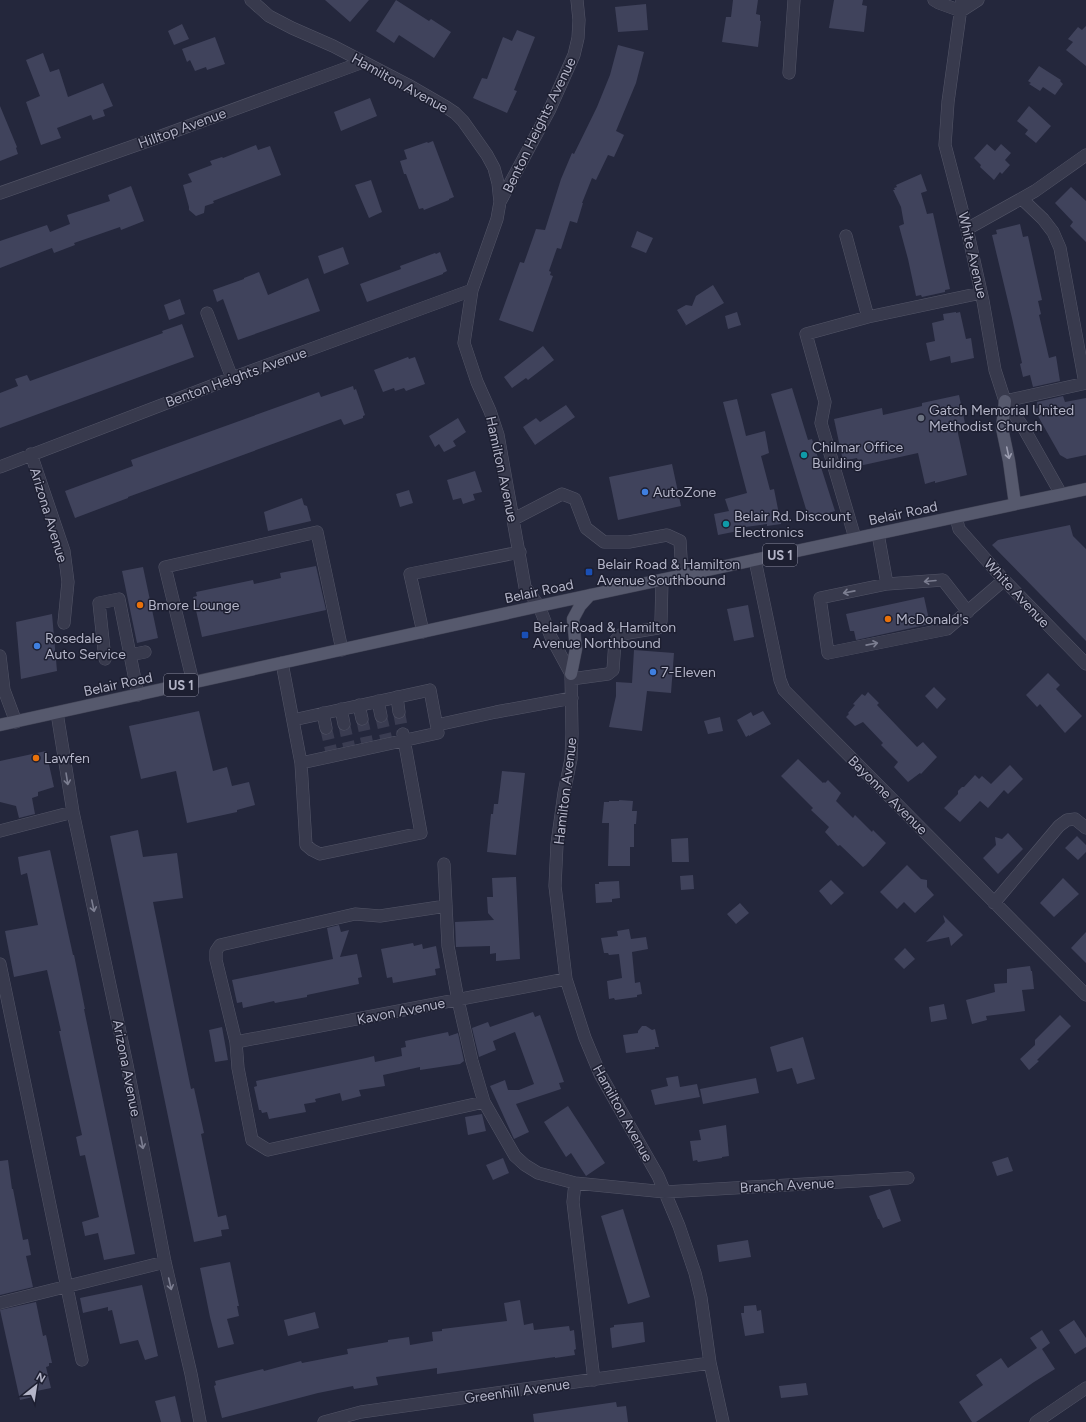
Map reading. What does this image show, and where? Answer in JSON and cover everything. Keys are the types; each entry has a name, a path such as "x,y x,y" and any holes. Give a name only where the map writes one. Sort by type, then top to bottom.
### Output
{"main road":[{"path":"1005,401 1002,428 1009,461 1015,504"},
{"name":"Belair Road","path":"0,725 539,606 1086,489"},
{"path":"571,676 576,649 573,619 580,606 590,595"}],"street":[{"name":"Hamilton Avenue","path":"251,0 269,16 333,46 408,85 455,113 463,121 488,155 494,168 498,183 500,202 497,219 472,290 464,343 477,382 490,411 498,435 525,587 539,606 551,637 571,676 571,759 564,792 557,844 555,886 566,979 585,1038 600,1074 639,1142 665,1192 679,1226 695,1273 701,1298 710,1363 723,1422"},
{"name":"Benton Heights Avenue","path":"500,202 549,111 574,55 578,38 579,20 577,0"},
{"path":"789,73 794,0"},
{"path":"934,0 938,3 962,5 978,0"},
{"name":"White Avenue","path":"962,5 948,102 945,145 967,229 996,370 1005,401 1023,427 1061,494"},
{"name":"Hilltop Avenue","path":"0,193 145,142 363,62"},
{"path":"967,229 1022,199 1086,156"},
{"path":"1005,401 1086,383 1060,248 1053,232 1022,199"},
{"path":"846,236 868,317"},
{"name":"Benton Heights Avenue","path":"0,466 232,378 472,290"},
{"path":"855,538 821,423 826,402 806,334 868,317 981,292"},
{"path":"208,313 232,378"},
{"name":"Arizona Avenue","path":"31,454 64,551 68,582 64,623"},
{"path":"514,519 562,494 575,499 586,528 604,542 629,542 667,535 680,541 682,576"},
{"name":"White Avenue","path":"956,517 958,529 1004,580 1086,664"},
{"path":"193,682 165,568 317,532 342,650"},
{"path":"878,534 887,584"},
{"path":"423,632 410,574 520,552"},
{"name":"Bayonne Avenue","path":"755,560 780,680 784,690 1086,995"},
{"path":"571,676 608,674 612,670 615,641 622,634 658,628 661,621 662,580"},
{"path":"968,612 943,580 887,584 820,598 828,653 947,629 968,612 1004,580"},
{"path":"105,660 99,603 119,599 138,695"},
{"path":"130,655 145,652"},
{"path":"0,656 2,689 16,722"},
{"path":"282,663 301,763 306,845 312,850 320,854 421,833 404,737"},
{"path":"293,720 430,690 437,725 438,733 404,737 367,745 331,753 301,763"},
{"path":"397,697 399,712"},
{"path":"437,725 572,698"},
{"path":"378,701 381,716"},
{"path":"359,706 362,720"},
{"path":"341,709 344,724"},
{"name":"Arizona Avenue","path":"58,713 73,812 127,1065 165,1262 192,1374 200,1422"},
{"path":"324,713 326,728"},
{"path":"0,831 73,812"},
{"path":"994,903 1059,826 1067,820 1075,819 1086,828"},
{"name":"Branch Avenue","path":"444,864 448,946 458,1000 472,1061 484,1102 515,1156 526,1166 538,1173 575,1183 665,1192 908,1178"},
{"path":"446,906 380,916 355,914 220,945 216,951 216,960 236,1042 238,1068 252,1140 268,1150 484,1102"},
{"path":"0,964 82,1360"},
{"name":"Kavon Avenue","path":"236,1042 566,979"},
{"path":"575,1183 573,1202 594,1380"},
{"path":"0,1303 67,1285 165,1262"},
{"name":"Greenhill Avenue","path":"324,1422 362,1412 710,1363"},
{"path":"1036,1422 1086,1388"}],"building":[{"path":"325,0 369,0 350,22"},
{"path":"396,0 429,21 431,19 451,32 434,58 399,35 394,43 376,31"},
{"path":"733,0 758,0 756,14 760,15 761,21 758,47 722,42 726,17 731,17"},
{"path":"834,0 863,0 862,5 867,6 864,32 829,28"},
{"path":"646,4 648,30 618,32 615,7"},
{"path":"182,24 189,39 174,45 168,31"},
{"path":"1086,26 1086,66 1066,50 1073,42 1068,39 1078,27 1082,30"},
{"path":"517,30 535,37 514,90 517,91 507,113 473,98 482,78 487,79 503,37 512,41"},
{"path":"215,37 225,64 207,70 206,67 195,71 190,60 187,62 182,49"},
{"path":"618,45 644,52 636,83 616,131 624,135 614,157 608,155 596,180 592,178 582,203 577,223 570,221 561,249 557,248 549,271 551,272 550,275 553,276 533,332 499,320 520,262 524,263 536,229 545,230 561,179 572,153 574,154 597,107 610,75"},
{"path":"43,53 50,72 59,69 68,97 103,83 113,106 103,110 105,116 93,120 91,115 57,128 61,138 41,145 26,102 40,96 26,60"},
{"path":"1039,66 1061,80 1060,81 1063,84 1055,95 1043,87 1040,91 1029,84 1031,83 1028,81"},
{"path":"370,98 377,116 341,131 334,112"},
{"path":"0,106 17,147 18,154 0,161"},
{"path":"1029,106 1051,126 1036,143 1025,134 1028,130 1017,121"},
{"path":"433,141 454,197 424,210 423,208 419,209 400,161 407,159 404,150"},
{"path":"987,144 995,151 1001,144 1011,153 1005,160 1010,165 1002,174 1000,172 994,180 980,167 981,165 974,158"},
{"path":"256,145 258,150 270,146 281,175 213,201 214,203 205,206 204,213 196,216 189,210 183,185 192,182 188,174 212,165 210,161 223,158"},
{"path":"921,174 927,191 921,193 927,214 933,213 950,289 945,290 945,292 922,297 921,295 916,296 899,226 904,224 901,207 893,190 897,187 896,185"},
{"path":"371,180 382,212 369,218 355,185"},
{"path":"131,186 144,221 121,230 120,227 74,243 75,245 54,253 52,248 0,268 0,241 47,225 50,232 70,224 67,215 110,201 108,195"},
{"path":"1071,187 1086,201 1086,242 1070,226 1073,222 1055,203"},
{"path":"1020,224 1023,237 1028,236 1042,300 1038,301 1041,314 1039,315 1049,358 1056,356 1060,381 1033,387 1030,375 1023,377 1020,364 1022,363 992,235 997,234 996,230"},
{"path":"637,231 653,238 646,253 631,247"},
{"path":"343,247 349,264 324,274 318,256"},
{"path":"440,252 447,271 443,274 367,302 360,284 401,269 400,266"},
{"path":"259,272 268,295 308,278 320,311 238,340 223,299 217,302 213,290"},
{"path":"713,285 724,303 685,326 686,325 677,310 686,305 692,306 696,296"},
{"path":"180,299 185,314 169,320 164,305"},
{"path":"737,312 741,325 728,329 725,316"},
{"path":"960,312 966,339 971,338 974,358 951,363 950,356 930,361 926,343 935,341 932,323 944,320 943,314"},
{"path":"182,324 194,357 0,428 0,393 18,386 15,379 27,375 30,381 163,333 162,331"},
{"path":"543,346 554,360 528,380 526,378 512,388 504,377"},
{"path":"408,357 409,359 415,357 425,384 406,391 404,388 395,391 394,388 383,392 374,370"},
{"path":"353,386 354,390 356,389 365,415 363,418 344,425 341,419 75,518 65,491 133,466 131,460 319,392 321,397"},
{"name":"Chilmar Office Building","path":"792,388 808,440 812,439 835,511 809,519 771,394"},
{"path":"959,395 965,423 956,424 967,475 925,484 918,453 859,466 857,458 843,461 834,419 882,408 883,415 922,406 922,403"},
{"path":"1063,396 1065,402 1086,398 1086,455 1067,459 1060,455 1034,409 1038,408 1037,402"},
{"path":"737,399 746,436 765,431 769,453 761,456 770,490 774,489 781,524 767,526 767,524 738,528 738,531 718,535 714,514 729,511 725,499 747,493 723,402"},
{"path":"566,405 575,417 535,445 523,427 536,418 540,422"},
{"path":"458,418 466,432 453,441 456,446 444,452 439,444 435,447 429,436"},
{"name":"AutoZone","path":"672,464 681,506 618,520 609,477"},
{"path":"475,471 482,492 473,494 475,500 463,504 461,498 453,500 447,480"},
{"path":"409,490 413,503 400,507 396,494"},
{"path":"302,498 304,505 307,506 311,521 268,531 264,512"},
{"path":"1070,525 1073,536 1086,549 1086,641 992,545 998,540"},
{"path":"316,566 326,610 202,637 193,597 197,596 196,592 253,580 254,584 268,581 281,578 280,573"},
{"name":"Bmore Lounge","path":"143,567 158,638 137,643 122,571"},
{"name":"McDonald's","path":"924,597 930,624 856,640 854,631 850,631 846,614"},
{"path":"748,605 754,637 734,641 727,609"},
{"name":"Rosedale Auto Service","path":"52,614 57,671 21,679 16,622"},
{"path":"634,650 674,653 671,693 647,691 642,731 609,727 616,696 616,682 632,683"},
{"path":"1048,673 1060,685 1056,689 1082,716 1065,733 1040,704 1037,707 1026,695"},
{"path":"934,687 946,699 937,709 925,696"},
{"path":"868,692 879,703 877,705 917,747 923,742 937,757 921,774 920,773 908,782 894,767 898,762 881,745 883,743 863,722 855,726 846,717 855,705 853,704 862,694 865,696"},
{"path":"199,711 213,771 227,767 232,786 249,782 255,805 237,810 237,812 187,823 176,771 141,779 129,726"},
{"path":"763,711 771,724 746,737 737,720 751,712 753,716"},
{"path":"720,717 723,731 708,734 704,721"},
{"path":"46,751 54,787 38,792 38,796 32,798 35,814 19,818 16,806 0,802 0,761"},
{"path":"798,759 823,783 828,780 841,793 836,801 853,818 855,815 872,832 873,830 886,843 863,867 840,845 838,846 825,832 829,827 811,810 813,808 781,776"},
{"path":"1010,765 1023,779 1008,794 1004,790 988,808 980,801 960,822 944,808 958,794 958,791 975,775 979,779 982,776 991,784"},
{"path":"502,771 525,773 516,855 487,852 491,814 493,814 494,804 498,804"},
{"path":"619,800 633,801 632,811 637,811 636,824 634,824 634,847 630,847 630,866 608,866 609,823 602,823 604,802"},
{"path":"138,830 143,857 177,853 183,898 153,902 191,1089 194,1088 204,1133 201,1134 218,1217 226,1215 229,1229 221,1230 222,1236 194,1242 110,836"},
{"path":"1008,833 1023,849 998,874 983,858 996,845 995,837 1002,839"},
{"path":"1077,836 1086,845 1086,852 1078,860 1065,848"},
{"path":"688,838 689,862 672,862 671,839"},
{"path":"50,850 74,955 135,1254 104,1260 98,1233 85,1236 82,1222 99,1217 85,1155 80,1156 76,1137 82,1135 47,970 14,977 5,931 38,925 27,873 21,875 18,857"},
{"path":"907,865 921,879 927,880 927,887 934,895 915,913 904,902 897,909 880,892"},
{"path":"693,875 694,889 681,890 680,876"},
{"path":"516,877 520,959 496,961 496,953 490,954 490,946 456,947 455,922 494,920 488,913 487,897 493,897 492,878"},
{"path":"1063,878 1079,894 1054,917 1040,903"},
{"path":"831,880 844,893 831,905 819,891"},
{"path":"619,881 620,898 612,899 612,902 596,903 595,884 599,884 599,882"},
{"path":"740,903 749,913 736,924 727,914"},
{"path":"943,915 963,935 951,946 949,937 926,942 945,922"},
{"path":"339,925 341,932 349,930 340,957 357,954 362,977 358,978 359,984 307,995 307,997 275,1003 274,1001 243,1008 242,1002 237,1003 232,980 333,959 327,928"},
{"path":"629,929 631,939 646,937 648,949 632,952 635,983 640,982 642,994 637,995 637,997 615,1000 614,998 609,999 607,981 622,978 619,954 609,955 608,953 604,953 601,938 618,936 617,931"},
{"path":"1086,932 1086,963 1071,948"},
{"path":"413,943 414,946 422,944 423,949 436,946 440,968 435,969 436,975 393,983 392,977 387,978 381,949"},
{"path":"905,948 915,959 904,969 894,959"},
{"path":"1030,966 1034,989 1022,990 1025,1011 986,1016 987,1020 972,1024 966,1000 995,992 994,984 1007,983 1007,969"},
{"path":"944,1004 947,1019 931,1022 929,1007"},
{"path":"533,1012 535,1017 540,1015 564,1082 559,1083 561,1089 516,1104 529,1132 514,1139 490,1086 505,1080 508,1090 519,1090 534,1084 515,1032 493,1041 496,1050 479,1057 472,1028 488,1022 490,1027"},
{"path":"1060,1015 1071,1026 1029,1070 1020,1059 1035,1045 1035,1040"},
{"path":"642,1026 646,1026 652,1030 655,1029 659,1047 655,1047 655,1049 626,1053 623,1035 638,1033"},
{"path":"222,1027 228,1060 215,1062 209,1030"},
{"path":"448,1032 449,1036 458,1033 464,1061 460,1064 420,1070 420,1067 383,1075 385,1086 359,1090 361,1096 342,1101 340,1093 315,1099 316,1102 304,1104 306,1112 269,1119 267,1112 262,1113 261,1110 259,1110 254,1087 257,1086 256,1081 374,1056 375,1062 402,1056 401,1048 406,1047 405,1041"},
{"path":"803,1037 815,1079 797,1084 792,1068 777,1072 770,1047"},
{"path":"678,1076 680,1087 697,1084 700,1097 655,1105 651,1090 668,1086 666,1078"},
{"path":"756,1078 759,1093 703,1104 700,1089"},
{"path":"568,1106 605,1163 586,1176 571,1153 566,1157 544,1122"},
{"path":"482,1114 486,1131 468,1135 465,1117"},
{"path":"726,1125 729,1156 698,1162 697,1160 693,1161 690,1141 701,1140 699,1130"},
{"path":"1008,1157 1013,1171 997,1176 992,1162"},
{"path":"503,1158 509,1173 493,1180 486,1165"},
{"path":"8,1160 12,1189 23,1240 28,1239 31,1255 26,1256 33,1287 0,1295 0,1161"},
{"path":"890,1189 901,1221 883,1228 869,1196"},
{"path":"623,1209 650,1297 628,1304 601,1216"},
{"path":"748,1240 751,1257 719,1262 717,1245"},
{"path":"230,1262 239,1306 237,1306 239,1316 227,1319 234,1344 218,1348 200,1268"},
{"path":"142,1285 158,1356 145,1360 138,1340 120,1344 112,1310 108,1311 108,1307 83,1313 80,1298"},
{"path":"520,1300 524,1325 533,1323 534,1330 569,1326 570,1331 574,1330 576,1349 574,1350 575,1355 437,1374 437,1368 376,1377 378,1385 354,1389 353,1386 318,1393 222,1418 214,1386 216,1385 215,1381 263,1369 264,1371 301,1361 302,1363 348,1354 347,1349 388,1342 388,1340 409,1337 410,1345 433,1341 432,1332 442,1331 442,1329 507,1321 504,1303"},
{"path":"36,1302 43,1336 46,1335 52,1363 49,1363 49,1366 46,1367 51,1388 32,1392 33,1397 20,1400 0,1310"},
{"path":"756,1305 757,1311 761,1310 764,1333 745,1336 741,1313 744,1313 744,1306"},
{"path":"315,1312 319,1328 288,1336 284,1320"},
{"path":"1074,1320 1086,1338 1086,1347 1075,1354 1059,1330"},
{"path":"643,1322 645,1342 612,1348 610,1328 614,1327 614,1325"},
{"path":"1042,1330 1050,1343 1042,1349 1055,1369 976,1422 972,1422 959,1402 983,1385 976,1375 1001,1358 1008,1368 1037,1348 1030,1338"},
{"path":"806,1383 808,1395 781,1398 779,1386"},
{"path":"175,1396 181,1422 161,1422 155,1401"},
{"path":"616,1402 617,1407 626,1406 628,1422 534,1422 533,1414"}],"tunnel":[{"path":"399,712 403,734"},
{"path":"381,716 386,738"},
{"path":"362,719 367,742"},
{"path":"344,724 349,746"},
{"path":"326,728 331,750"}],"place":[{"name":"Gatch Memorial United Methodist Church","path":"921,418"},
{"name":"Chilmar Office Building","path":"804,455"},
{"name":"AutoZone","path":"645,492"},
{"name":"Belair Rd. Discount Electronics","path":"726,524"},
{"name":"Belair Road & Hamilton Avenue Southbound","path":"589,572"},
{"name":"Bmore Lounge","path":"140,605"},
{"name":"McDonald's","path":"888,619"},
{"name":"Belair Road & Hamilton Avenue Northbound","path":"525,635"},
{"name":"Rosedale Auto Service","path":"37,646"},
{"name":"7-Eleven","path":"653,672"},
{"name":"Lawfen","path":"36,758"}]}
